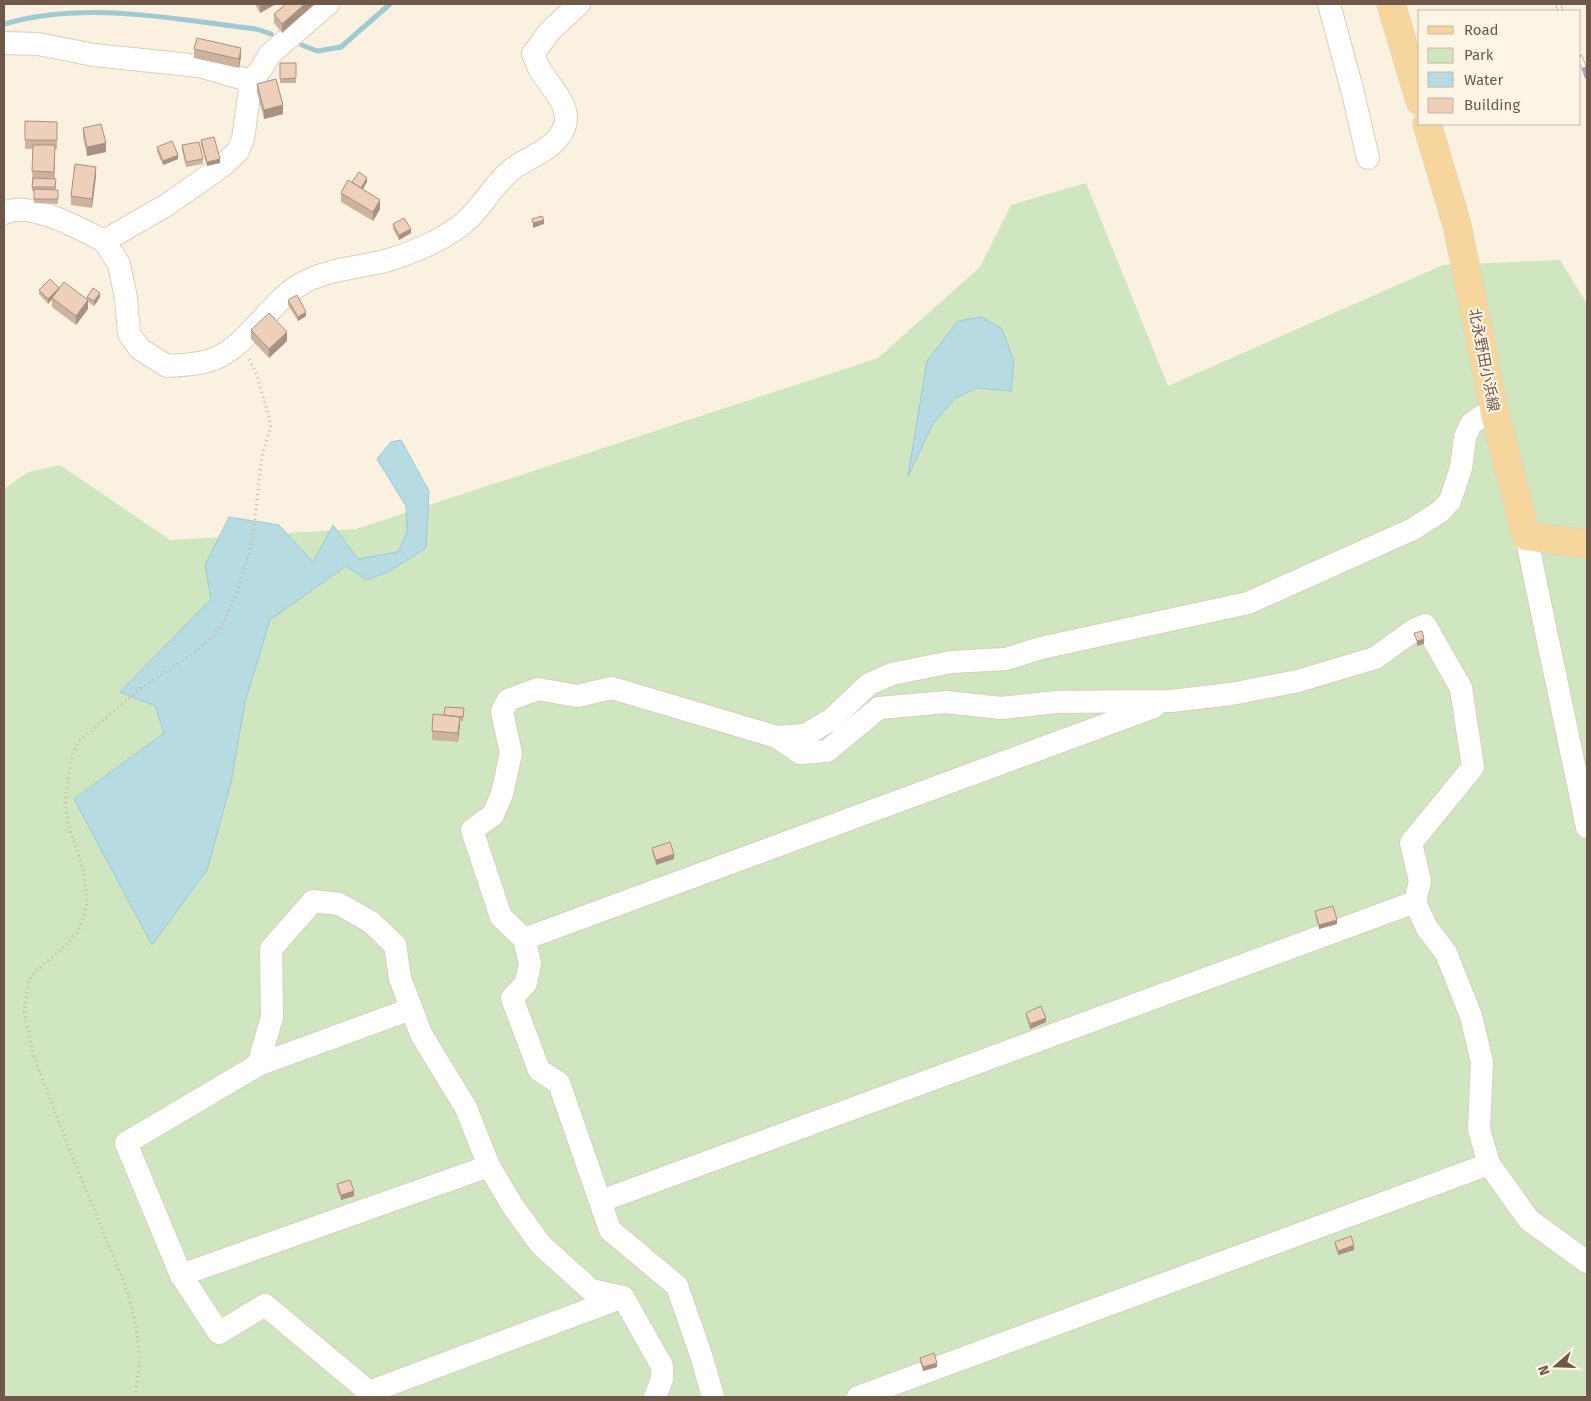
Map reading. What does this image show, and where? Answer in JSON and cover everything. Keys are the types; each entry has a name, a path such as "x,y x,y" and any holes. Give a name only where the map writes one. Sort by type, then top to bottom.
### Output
{"main road":[{"path":"1391,4 1418,94"},
{"name":"北永野田小浜線","path":"1426,125 1457,225 1495,413 1526,536"},
{"path":"1526,536 1587,544"}],"street":[{"path":"104,240 165,206 221,167 238,152 243,139 252,82 270,54 328,4"},
{"path":"4,213 19,210 45,213 104,240 119,264 126,298 129,334 140,349 167,366 208,361 228,352 278,302 301,284 355,266 392,259 436,241 466,221 510,170 524,160 544,150 558,138 565,124 564,108 540,68 534,54 541,41 550,31 579,4"},
{"path":"1329,4 1368,158"},
{"path":"4,43 38,44 94,55 199,66 252,82"},
{"path":"777,737 805,735 832,719 869,684 892,674 951,662 1006,659 1041,648 1248,603 1413,529 1441,511 1450,501 1461,468 1465,438 1471,424 1483,416 1495,413"},
{"path":"1526,536 1587,827"},
{"path":"713,1397 702,1358 677,1286 610,1230 559,1082 538,1070 512,998 526,983 530,963 524,939 501,917 472,830 493,815 502,794 511,753 502,712 508,700 538,689 577,696 612,688 777,737 800,754 827,751 880,708 946,702 1001,708 1057,702 1171,701 1231,694 1298,681 1374,658 1414,630 1425,625 1462,688 1473,767 1411,843 1420,881 1415,902 1427,928 1446,953 1471,1016 1482,1062 1479,1129 1489,1164 1529,1220 1587,1262"},
{"path":"524,939 1171,701"},
{"path":"258,1065 272,1017 270,949 312,901 338,904 371,922 395,945 400,978 421,1034 466,1108 489,1166 512,1205 542,1244 591,1290 623,1297 662,1366 662,1379 655,1397"},
{"path":"601,1201 1415,902"},
{"path":"411,1009 258,1065 126,1143 181,1275 219,1333 265,1305 373,1395 623,1297"},
{"path":"858,1397 1489,1164"},
{"path":"181,1275 489,1166"}],"path":[{"path":"135,1397 140,1361 136,1324 127,1290 68,1148 34,1057 24,1012 28,985 32,975 78,932 87,904 84,872 68,824 65,802 72,755 80,740 144,686 196,652 222,626 236,596 252,542 262,456 270,426 257,374 249,360 228,352"}],"green space":[{"path":"1086,183 1168,386 1443,265 1560,260 1587,304 1587,1397 4,1397 4,489 28,472 60,465 170,540 356,529 878,358 980,267 1011,205"}],"water":[{"path":"982,317 1002,329 1014,362 1011,391 976,388 956,398 934,422 908,476 927,361 958,321"},
{"path":"401,440 429,491 426,548 390,571 367,580 346,566 270,620 245,702 231,783 207,870 152,945 74,799 164,733 155,706 120,692 211,599 205,565 229,517 279,525 313,562 333,525 358,559 398,552 407,532 406,506 377,459 391,442"}],"building":[{"path":"286,4 305,4 282,24 274,14"},
{"path":"197,38 241,48 239,59 194,49"},
{"path":"280,63 296,63 296,78 280,79"},
{"path":"276,79 283,105 264,110 257,84"},
{"path":"25,121 57,122 57,140 25,140"},
{"path":"101,124 106,143 87,147 83,128"},
{"path":"214,137 220,159 207,162 201,140"},
{"path":"172,141 178,155 163,161 157,147"},
{"path":"199,142 203,159 186,162 182,145"},
{"path":"33,145 55,145 54,172 32,171"},
{"path":"75,164 96,167 92,199 71,196"},
{"path":"359,172 367,178 361,188 352,182"},
{"path":"33,178 56,179 55,187 32,187"},
{"path":"348,180 380,200 373,212 341,193"},
{"path":"34,189 58,190 58,199 34,199"},
{"path":"542,216 544,220 533,223 532,219"},
{"path":"404,218 411,229 399,235 393,224"},
{"path":"50,279 59,288 48,299 39,290"},
{"path":"64,282 88,300 76,316 52,298"},
{"path":"93,288 100,293 94,301 87,297"},
{"path":"297,295 306,312 298,317 288,300"},
{"path":"269,313 287,332 269,349 251,330"},
{"path":"1422,631 1424,639 1417,641 1414,633"},
{"path":"445,707 464,708 463,717 444,715"},
{"path":"433,714 460,717 458,733 432,731"},
{"path":"670,842 674,854 656,860 652,848"},
{"path":"1333,906 1337,920 1319,925 1315,911"},
{"path":"1041,1006 1046,1018 1030,1024 1026,1013"},
{"path":"350,1180 354,1191 341,1195 337,1184"},
{"path":"1351,1236 1354,1245 1338,1251 1335,1242"},
{"path":"934,1353 937,1363 923,1367 920,1358"}],"waterway":[{"path":"302,45 317,51 341,47 390,4"},
{"path":"4,24 66,13 98,12 162,17 256,29 271,34"}],"railway":[{"path":"1558,4 1561,10"},
{"path":"1581,60 1587,76"}]}
